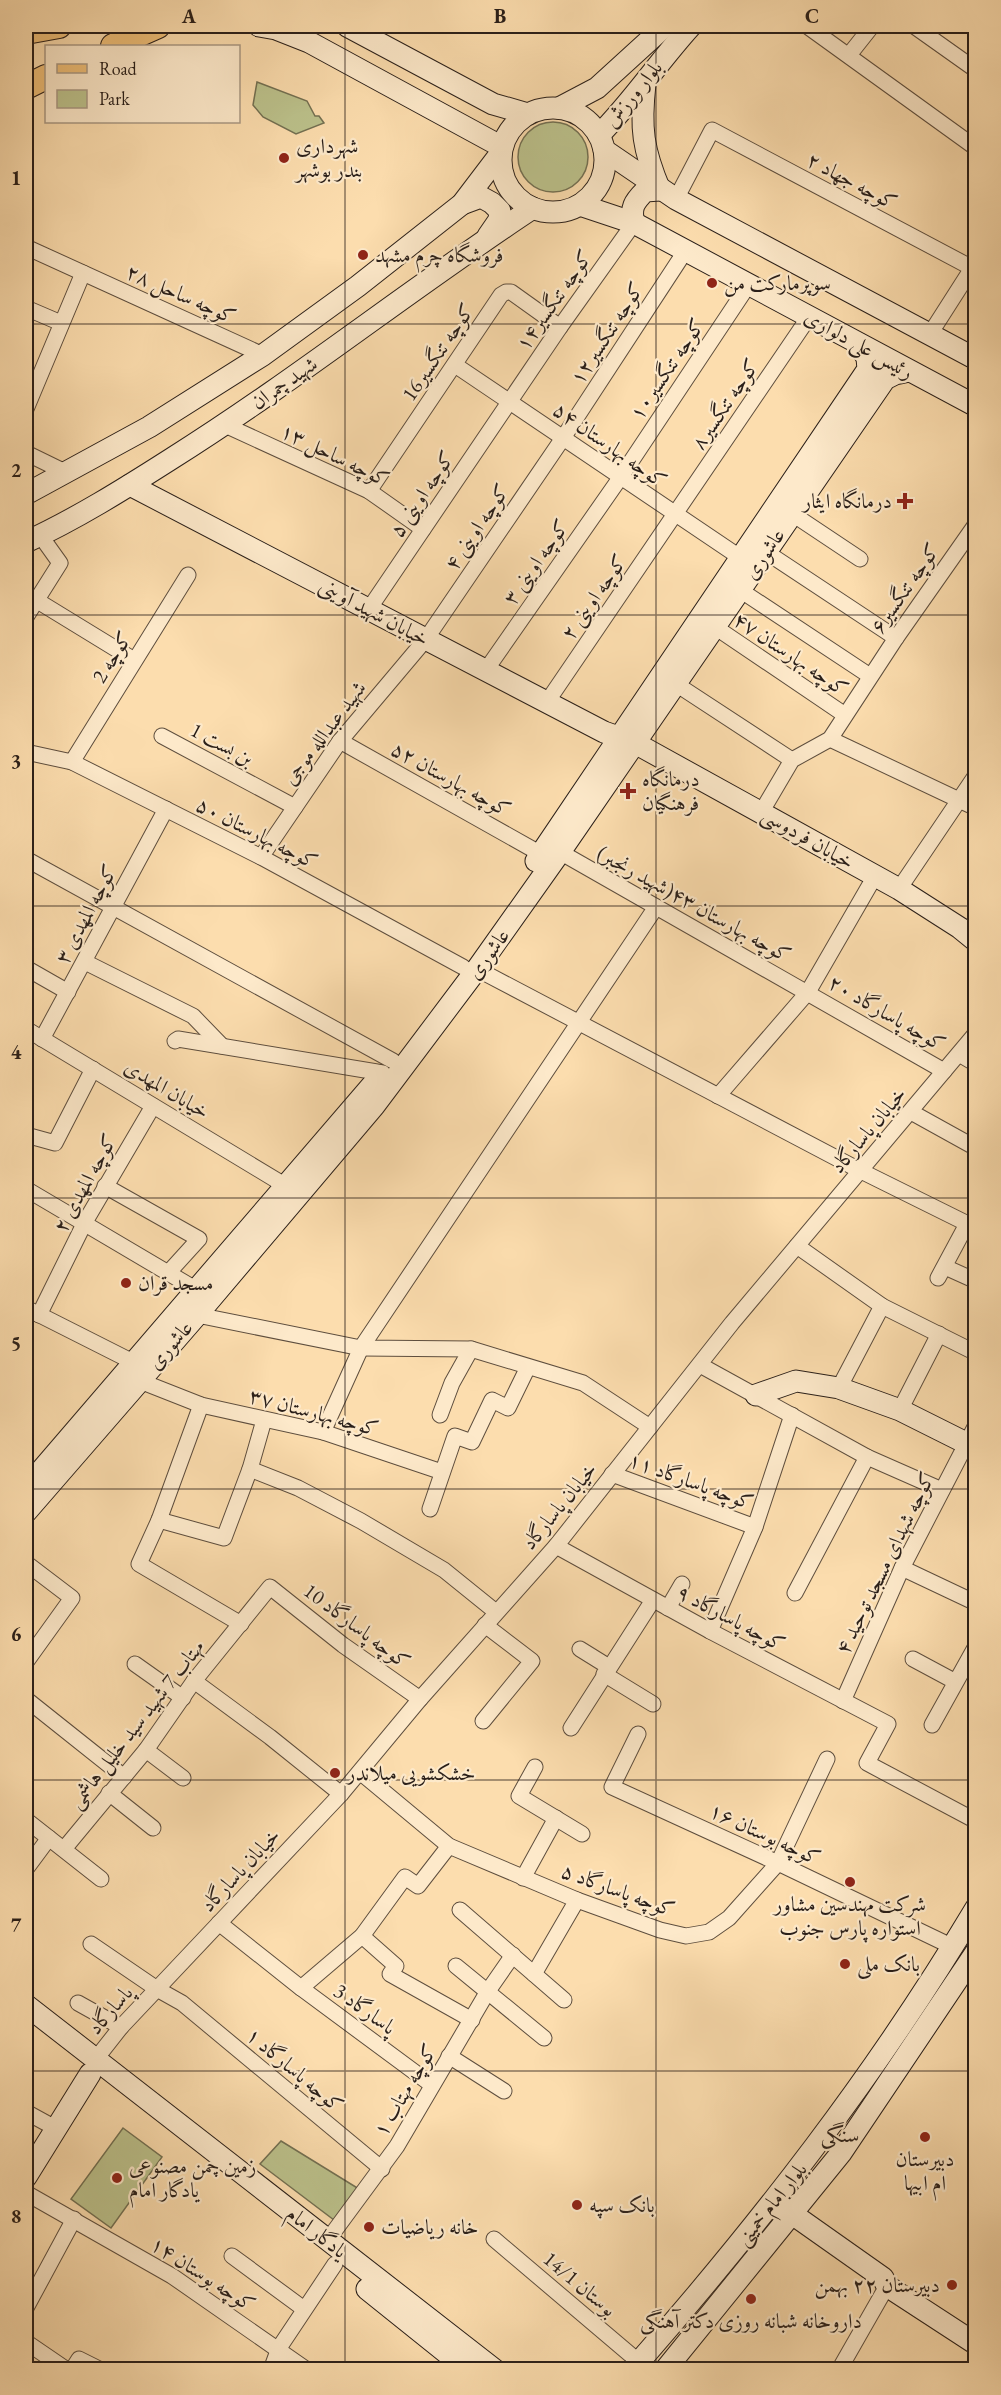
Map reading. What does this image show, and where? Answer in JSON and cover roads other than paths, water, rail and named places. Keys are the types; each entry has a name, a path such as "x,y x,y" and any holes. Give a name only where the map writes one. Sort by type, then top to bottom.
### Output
{"main road":[{"path":"26,32 59,26"},
{"path":"115,45 158,26"},
{"path":"26,87 45,78"}],"street":[{"path":"259,26 276,29 309,42 501,150"},
{"path":"347,26 493,104 528,114"},
{"name":"بلوار ورزش","path":"559,108 597,88 665,26"},
{"name":"بلوار ورزش","path":"601,142 662,58 691,26"},
{"path":"807,26 975,148"},
{"path":"849,55 872,26"},
{"path":"914,26 975,70"},
{"path":"645,84 642,113 643,140 650,165 668,195"},
{"path":"597,88 603,100 610,107 624,110"},
{"path":"544,108 559,108 576,113 589,122 601,142 605,166 601,182 592,195 580,205 565,211 549,212 532,208 518,200 507,186 501,171 501,150 515,124 528,114 544,108"},
{"name":"کوچه جهاد ۲","path":"668,195 712,130 974,267"},
{"name":"رئیس علی دلواری","path":"601,142 668,195 975,358"},
{"name":"شهید چمران","path":"26,494 67,474 149,427 263,355 358,286 462,204 501,150"},
{"path":"634,223 631,211 634,201 645,191 668,195"},
{"path":"462,204 481,197 492,202 500,211 499,220 486,239"},
{"name":"رئیس علی دلواری","path":"580,205 634,223 975,406"},
{"name":"شهید چمران","path":"33,539 130,485 225,425 532,208"},
{"name":"کوچه تنگسیر۱۴","path":"509,402 634,223"},
{"name":"کوچه ساحل ۲۸","path":"26,247 263,355"},
{"name":"کوچه تنگسیر۱۲","path":"563,438 686,250"},
{"path":"930,334 974,267"},
{"path":"26,408 82,273"},
{"name":"کوچه تنگسیر۱۰","path":"620,478 749,284"},
{"name":"کوچه تنگسیر16","path":"369,491 501,295 512,292 560,327"},
{"path":"26,308 62,323"},
{"name":"کوچه تنگسیر۸","path":"676,516 809,317"},
{"name":"عاشوری","path":"26,1488 137,1372 197,1315 374,1106 627,740 741,558 868,369 867,358 859,344"},
{"name":"کوچه بهارستان ۵۴","path":"455,366 741,558"},
{"name":"عاشوری","path":"627,740 676,684 885,379 909,371"},
{"name":"کوچه اوینی ۵","path":"369,609 509,402"},
{"name":"کوچه ساحل ۱۳","path":"225,425 369,491 423,529"},
{"name":"کوچه اوینی ۴","path":"426,639 563,438"},
{"path":"26,453 67,474"},
{"name":"کوچه اوینی ۳","path":"486,670 620,478"},
{"name":"خیابان شهید آوینی","path":"130,485 547,702 627,740"},
{"path":"791,513 860,559"},
{"name":"کوچه اوینی ۲","path":"547,702 676,516"},
{"name":"کوچه تنگسیر۶","path":"830,739 870,676 975,524"},
{"path":"26,617 60,563 33,539"},
{"path":"766,552 896,638"},
{"name":"کوچه 2","path":"72,762 188,575"},
{"path":"740,590 870,676"},
{"path":"36,600 134,660"},
{"name":"کوچه بهارستان ۴۷","path":"715,627 845,715"},
{"name":"شهید عبدالله موجی","path":"261,857 340,741 426,639"},
{"path":"676,684 792,760"},
{"name":"بن بست 1","path":"162,736 295,807"},
{"path":"762,812 792,760 830,739 975,808"},
{"name":"خیابان فردوسی","path":"627,740 899,889 960,927 975,940"},
{"name":"کوچه بهارستان ۵۲","path":"340,741 550,853"},
{"name":"کوچه بهارستان ۵۰","path":"26,752 72,762 166,809 971,1226"},
{"path":"899,889 975,775"},
{"name":"کوچه المهدی ۳","path":"42,1039 166,809"},
{"name":"کوچه بهارستان ۴۳(شهید رنجبر)","path":"550,853 656,907 808,992"},
{"path":"26,859 113,906 388,1067"},
{"path":"718,1096 808,992 874,876"},
{"path":"323,1432 361,1348 656,907"},
{"path":"85,962 193,1016 222,1046"},
{"path":"26,968 68,992"},
{"name":"عاشوری","path":"26,1512 137,1372 197,1290 470,968"},
{"name":"کوچه پاسارگاد ۲۰","path":"808,992 944,1071"},
{"name":"خیابان المهدی","path":"26,1029 286,1186"},
{"name":"خیابان پاسارگاد","path":"157,1989 341,1794 420,1698 556,1546 732,1323 975,1033"},
{"path":"175,1041 178,1038 222,1046 388,1067"},
{"path":"959,1054 975,1064"},
{"path":"26,1135 55,1143 93,1069"},
{"name":"کوچه المهدی ۲","path":"32,1311 153,1106"},
{"path":"911,1112 975,1148"},
{"path":"105,1186 199,1239 169,1272"},
{"path":"26,1189 197,1290"},
{"path":"971,1226 941,1273 975,1281"},
{"path":"797,1246 882,1306 975,1353"},
{"path":"839,1388 882,1306"},
{"name":"کوچه بهارستان ۳۷","path":"32,1311 137,1372 201,1404 323,1432 442,1472"},
{"path":"197,1315 361,1348 471,1350 583,1383 650,1427"},
{"path":"900,1410 939,1334"},
{"path":"440,1415 452,1383 471,1350"},
{"path":"700,1365 867,1457 942,1490"},
{"path":"430,1509 455,1436 472,1442 492,1400 508,1408 528,1367"},
{"path":"756,1395 796,1381 839,1388 972,1439"},
{"path":"201,1404 159,1520 139,1564 241,1624"},
{"path":"710,1631 755,1527 792,1415"},
{"path":"159,1520 224,1538 250,1469 264,1420"},
{"name":"کوچه شهدای مسجد توحید ۴","path":"843,1701 902,1568 942,1490 972,1439"},
{"path":"795,1593 867,1457"},
{"path":"250,1469 298,1488 361,1521 444,1570 496,1612"},
{"name":"کوچه پاسارگاد ۱۱","path":"612,1474 755,1527"},
{"name":"کوچه پاسارگاد ۹","path":"556,1546 710,1631 888,1724 867,1763 975,1821"},
{"path":"26,1563 72,1598 26,1662"},
{"path":"902,1568 975,1604"},
{"path":"668,1608 682,1584"},
{"name":"مهتاب 7 شهید سید خلیل هاشمی","path":"64,1849 146,1750 194,1681 270,1587"},
{"name":"کوچه پاسارگاد 10","path":"270,1587 343,1645 420,1698"},
{"path":"571,1728 653,1600"},
{"path":"483,1720 532,1661 485,1625"},
{"path":"932,1725 975,1646"},
{"path":"580,1649 653,1704"},
{"path":"913,1659 958,1676 975,1678"},
{"path":"135,1664 183,1698"},
{"path":"194,1681 270,1737 341,1794"},
{"path":"26,1699 124,1777"},
{"name":"کوچه بوستان ۱۶","path":"638,1734 612,1787 953,1947"},
{"path":"146,1750 183,1778"},
{"name":"کوچه پاسارگاد ۵","path":"360,1772 449,1846 577,1900 660,1930 686,1936 709,1932 729,1918 778,1863 827,1759"},
{"path":"535,1767 519,1797 556,1818"},
{"path":"109,1793 153,1828"},
{"name":"کوچه پاسارگاد ۵","path":"523,1878 556,1818 582,1834"},
{"path":"26,1820 101,1879"},
{"path":"26,1869 49,1838"},
{"path":"301,1988 362,1936 405,1877 418,1886 449,1846"},
{"path":"534,1974 577,1900"},
{"name":"بلوار امام خمینی","path":"636,2366 819,2143 892,2040 953,1947 975,1908"},
{"path":"460,1910 564,2000"},
{"name":"پاسارگاد 3","path":"219,1923 301,1988 432,2085"},
{"path":"362,1936 396,1966 390,1974 472,2020"},
{"name":"کوچه پاسارگاد ۱","path":"91,1944 157,1989 182,2003 382,2169"},
{"name":"بلوار امام خمینی","path":"665,2370 841,2153 975,1952"},
{"name":"کوچه مهتاب ۱","path":"327,2241 382,2169 488,1991 513,1955"},
{"path":"456,1966 544,2038"},
{"name":"پاسارگاد","path":"92,2067 121,2027 157,1989"},
{"path":"78,2003 121,2027"},
{"name":"یادگار امام","path":"26,2006 92,2067"},
{"name":"یادگار امام","path":"26,2024 92,2067 327,2241 495,2370"},
{"path":"449,2056 504,2091"},
{"path":"26,2177 57,2129 92,2067"},
{"path":"26,2112 57,2129"},
{"name":"یادگار امام","path":"211,2156 335,2264 468,2370"},
{"name":"کوچه بوستان ۱۴","path":"26,2193 74,2218 172,2276 279,2348 307,2370"},
{"path":"769,2206 877,2286 887,2286 975,2344"},
{"path":"26,2308 74,2218"},
{"name":"بوستان 14/1","path":"494,2239 636,2366"},
{"path":"232,2256 304,2309"},
{"path":"272,2370 279,2348 335,2264"},
{"path":"839,2370 887,2286"},
{"path":"26,2342 67,2370"},
{"path":"72,2370 79,2359 101,2370"}],"place":[{"name":"شهرداری بندر بوشهر","path":"284,158"},
{"name":"فروشگاه چرم مشهد","path":"363,255"},
{"name":"سوپرمارکت من","path":"712,283"},
{"name":"درمانگاه ایثار","path":"905,501"},
{"name":"درمانگاه فرهنگیان","path":"628,791"},
{"name":"مسجد قران","path":"126,1283"},
{"name":"خشکشویی میلاندر","path":"335,1773"},
{"name":"شرکت مهندسین مشاور استواره پارس جنوب","path":"850,1882"},
{"name":"بانک ملی","path":"845,1964"},
{"name":"دبیرستان ام ابیها","path":"925,2137"},
{"name":"زمین چمن مصنوعی یادگار امام","path":"117,2178"},
{"name":"بانک سپه","path":"577,2205"},
{"name":"خانه ریاضیات","path":"369,2227"},
{"name":"دبیرستان ۲۲ بهمن","path":"952,2285"},
{"name":"داروخانه شبانه روزی دکتر آهنگی","path":"751,2299"}],"district":[{"name":"سنگی","path":"840,2134"}]}
